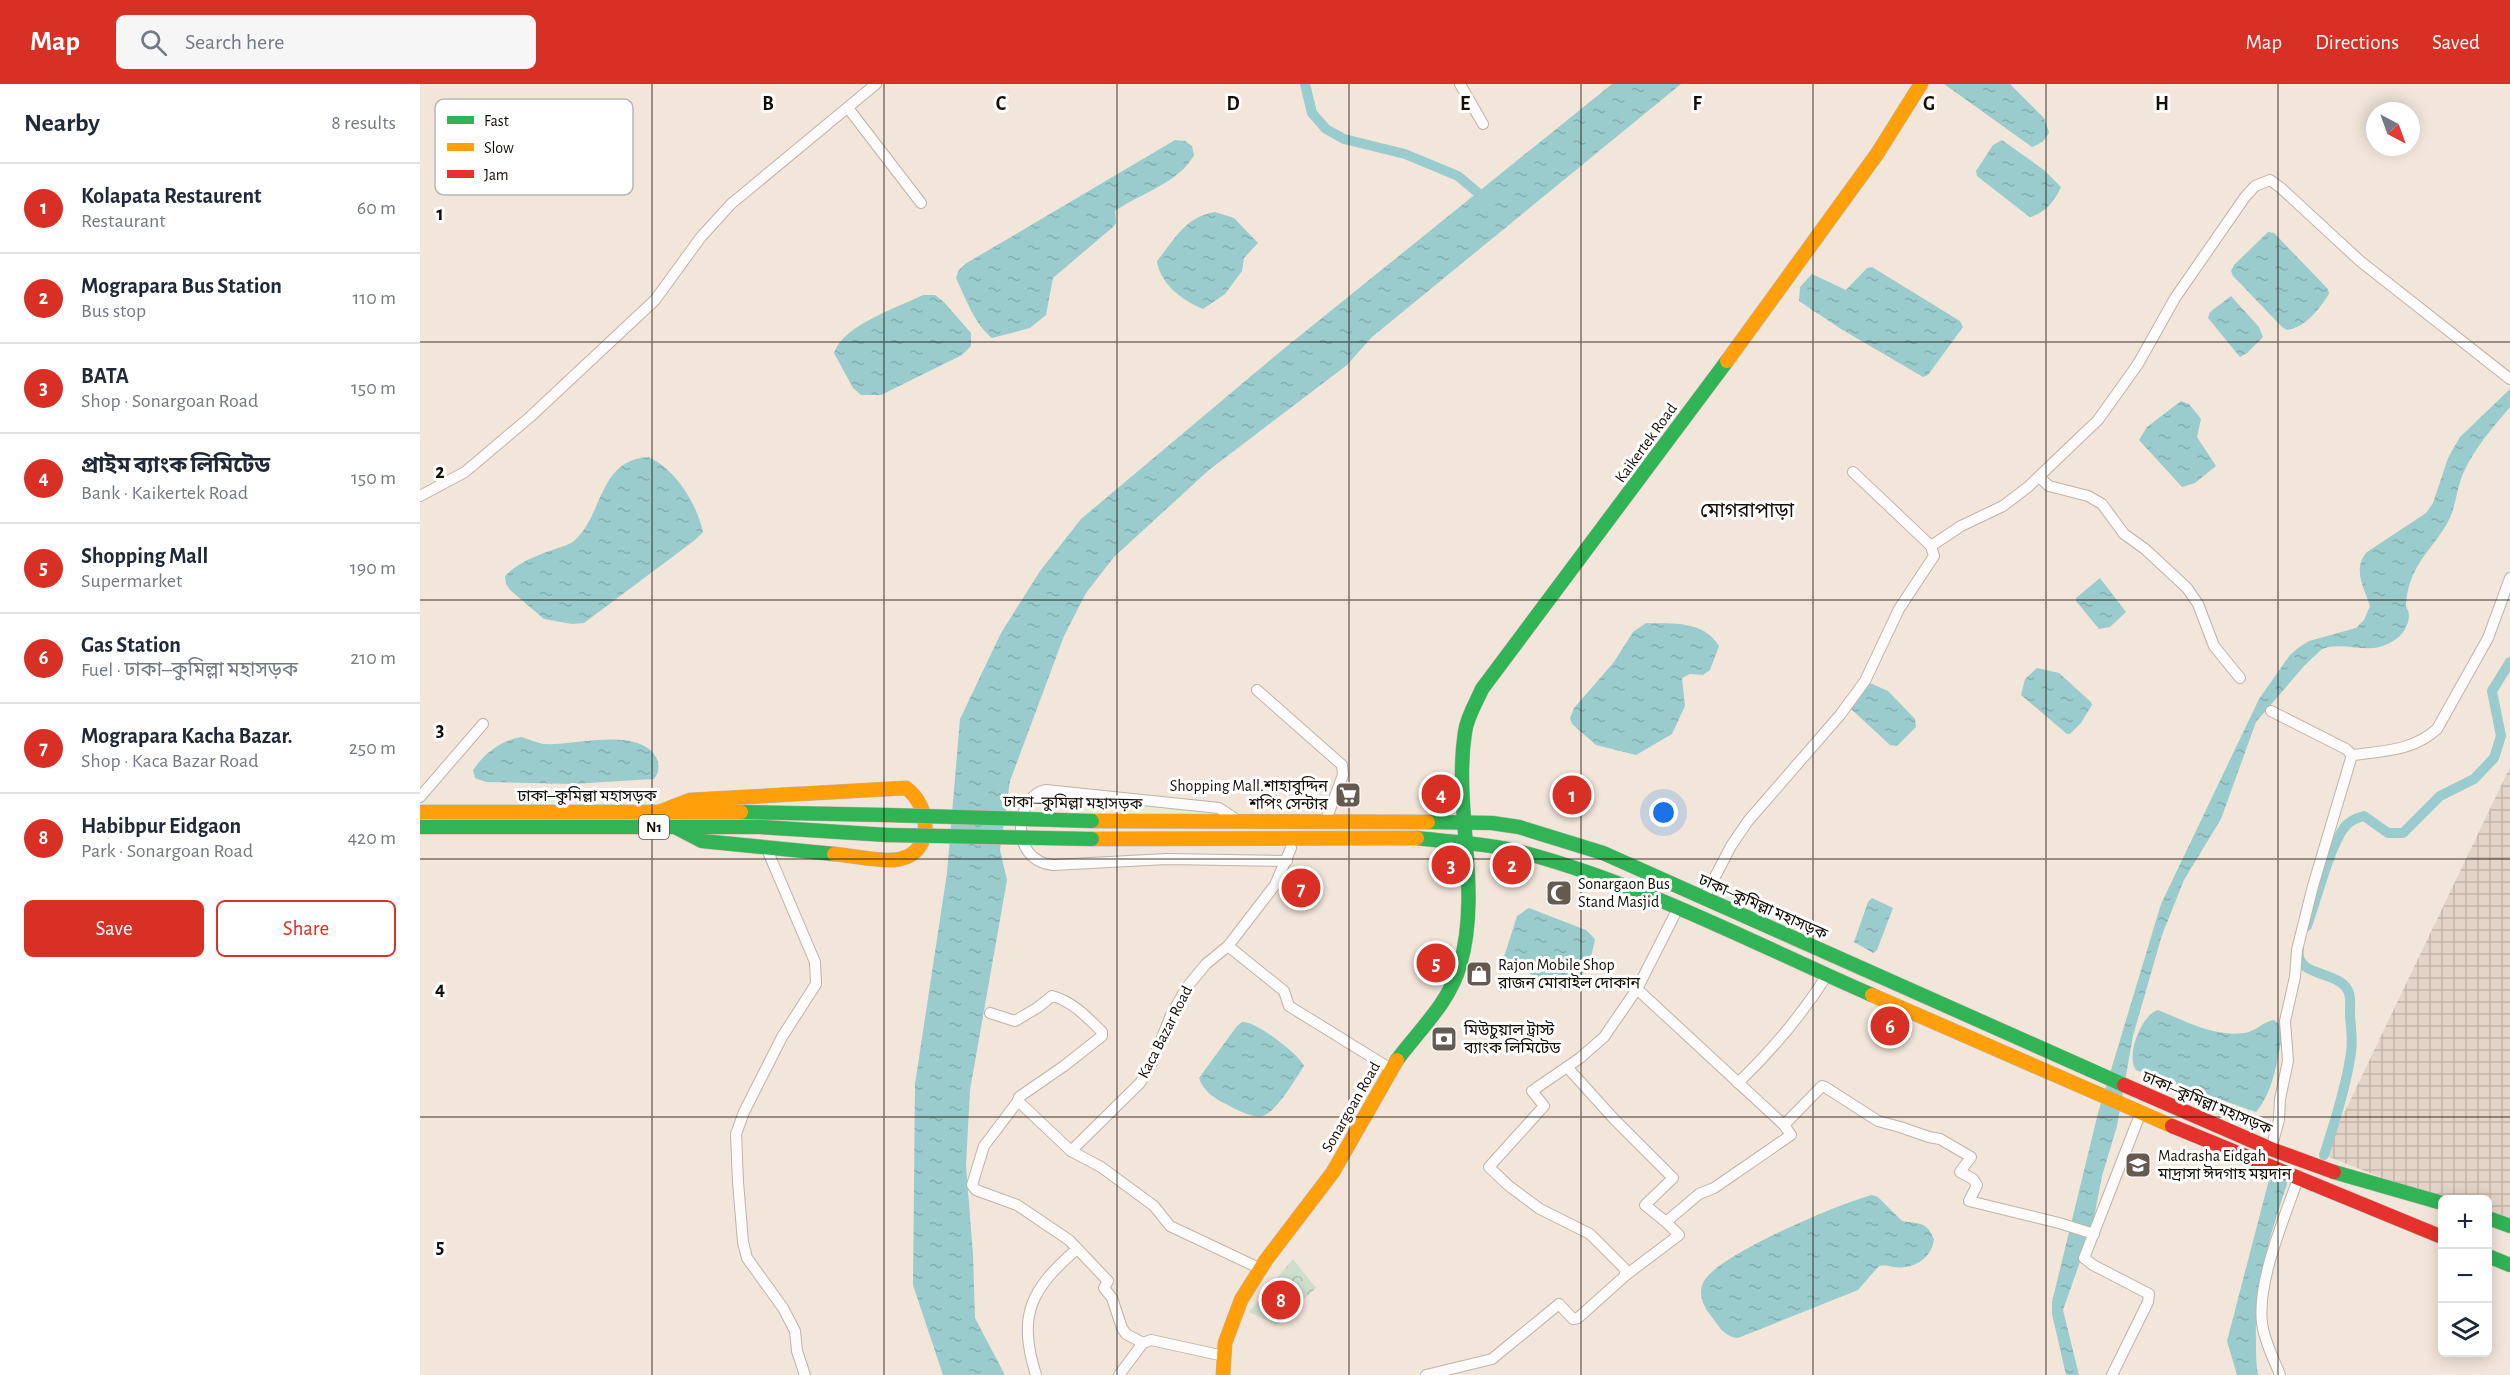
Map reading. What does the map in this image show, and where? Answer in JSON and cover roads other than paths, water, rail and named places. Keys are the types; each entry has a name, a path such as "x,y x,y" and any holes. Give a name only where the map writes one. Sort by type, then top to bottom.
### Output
{"main road":[{"name":"Kaikertek Road","path":"1467,848 1465,730 1482,689 1673,435 1877,154 1922,84"},
{"path":"658,813 690,800 906,788 918,797 924,812 924,839 921,846 908,858 899,860 702,841 675,827"},
{"name":"ঢাকা–কুমিল্লা মহাসড়ক","path":"420,812 886,815 1092,821 1326,820 1466,822 1519,827 1572,842 1704,898 2137,1092 2271,1149 2330,1171 2438,1202"},
{"name":"ঢাকা–কুমিল্লা মহাসড়ক","path":"420,827 760,826 887,835 1174,840 1405,837 1467,848 1517,851 1627,886 1771,947 1827,975 2170,1125 2299,1176 2438,1235"},
{"path":"1174,840 1289,854 1467,848 1575,877 1774,959 1808,966"},
{"name":"Sonargoan Road","path":"1223,1375 1224,1344 1231,1325 1261,1269 1286,1232 1323,1187 1354,1138 1391,1069 1447,996 1462,960 1467,931 1467,848"},
{"path":"2492,1220 2510,1226"},
{"path":"2492,1258 2510,1265"}],"street":[{"path":"420,496 465,472 622,333 655,300 701,237 731,204 876,84"},
{"path":"1460,84 1483,124"},
{"path":"848,108 921,203"},
{"path":"1931,546 1961,526 2003,506 2039,477 2098,420 2138,364 2175,298 2245,198 2255,186 2270,180 2360,261 2507,377"},
{"path":"1704,898 1731,846 1748,821 1833,724 1865,681 1899,609 1934,556 1931,546 1853,472"},
{"path":"2039,477 2049,486 2088,496 2102,504 2124,534 2145,549 2187,588 2198,604 2214,646 2240,678"},
{"path":"2352,755 2402,748 2426,739 2437,729 2488,639 2510,578"},
{"path":"1257,690 1342,765 1343,775 1326,820"},
{"path":"2271,711 2346,749 2352,755"},
{"path":"420,797 483,724"},
{"path":"2271,1149 2279,1120 2280,1099 2288,1061 2285,1021 2295,977 2297,950 2313,886 2352,755"},
{"path":"1238,822 1220,808 1046,790 1035,794 1028,801 1021,833 1028,854 1038,862 1053,865 1289,854"},
{"path":"766,847 815,962 816,984 782,1037 744,1112 736,1134 742,1242 747,1258 783,1308 795,1331 797,1351 805,1375"},
{"name":"Kaca Bazar Road","path":"1071,1151 1140,1083 1152,1063 1171,1015 1186,987 1206,964 1228,946 1275,885 1289,854"},
{"path":"1626,1275 1623,1268 1590,1234 1540,1209 1509,1186 1489,1167 1544,1106 1532,1091 1567,1067 1604,1037 1637,989 1674,916"},
{"path":"1228,946 1284,991 1289,1006 1391,1069"},
{"path":"1738,1083 1792,1024 1827,975"},
{"path":"1637,989 1784,1125 1791,1135 1714,1188 1699,1194 1666,1222"},
{"path":"990,1013 1015,1021 1052,996 1066,999 1102,1032 1102,1036 1085,1051 1019,1097 984,1146 972,1185 976,1190 1017,1205 1077,1249 1107,1281 1104,1288 1112,1298 1126,1334 1143,1343"},
{"path":"1425,1375 1492,1359 1559,1304 1573,1319 1578,1318 1626,1275 1679,1235 1645,1205 1673,1178 1614,1119 1567,1067"},
{"path":"1784,1125 1822,1086 1825,1087 1878,1122 1940,1138 1971,1157 1960,1173 1972,1179 1977,1185 1969,1200 2094,1234"},
{"path":"1018,1101 1071,1151 1101,1167 1154,1206 1170,1226 1261,1269"},
{"path":"2112,1375 2148,1302 2149,1294 2085,1260 2135,1109"},
{"path":"2280,1375 2265,1338 2262,1308 2272,1250 2299,1176"},
{"path":"1036,1375 1027,1328 1034,1298 1057,1266 1077,1249"},
{"path":"1119,1375 1143,1343 1151,1340 1224,1356"}],"water":[{"path":"1612,84 1681,84 1372,337 1347,365 1209,470 1114,557 1086,593 1064,636 1010,781 1000,850 1007,880 970,1090 966,1165 975,1318 1005,1375 943,1375 913,1285 915,1084 947,873 960,719 1001,633 1040,571 1081,519 1281,351"},
{"path":"1944,84 2010,84 2044,118 2048,135 2038,145 2032,147"},
{"path":"1175,140 1185,141 1192,146 1194,155 1187,165 1159,187 1115,211 1116,223 1113,227 1053,278 1046,315 1030,328 992,338 980,325 971,310 956,278 958,271 965,264"},
{"path":"2002,140 2044,170 2061,187 2049,206 2040,213 2030,217 1977,176 1976,171 1993,145"},
{"path":"1215,212 1234,218 1258,243 1244,258 1242,271 1225,294 1203,309 1174,291 1163,277 1157,261 1188,224"},
{"path":"2268,232 2274,233 2328,289 2329,294 2306,321 2287,330 2233,276 2231,271 2234,265"},
{"path":"1872,267 1960,321 1963,327 1928,375 1923,377 1841,329 1799,301 1800,287 1812,274 1846,290 1867,268"},
{"path":"923,295 935,295 944,302 971,333 971,346 962,355 881,395 861,395 853,388 834,353 839,343 872,318"},
{"path":"2231,296 2259,327 2263,337 2240,357 2208,318 2210,312"},
{"path":"2510,389 2510,407 2472,456 2461,479 2450,518 2413,575 2407,594 2406,606 2409,615 2404,630 2384,646 2366,648 2339,646 2322,649 2304,666 2256,722 2221,819 2184,880 2162,935 2133,1036 2117,1126 2102,1176 2092,1228 2063,1310 2079,1375 2066,1375 2052,1314 2052,1302 2098,1113 2161,904 2259,699 2290,655 2298,648 2309,641 2356,628 2364,620 2370,606 2360,572 2363,558 2367,552 2426,513 2433,503 2448,458 2460,437"},
{"path":"2181,401 2189,404 2201,419 2197,437 2216,466 2195,483 2182,487 2139,440 2147,427"},
{"path":"648,457 658,462 676,478 696,510 703,532 584,623 572,624 544,619 510,590 505,576 530,559 573,541 592,516 611,478 620,468 632,461"},
{"path":"2100,578 2126,612 2110,627 2099,629 2076,598"},
{"path":"1646,623 1687,625 1705,632 1719,646 1710,670 1703,675 1690,674 1682,678 1685,706 1672,734 1636,755 1596,745 1572,724 1570,718 1574,708 1614,662 1633,632"},
{"path":"2037,668 2059,673 2091,702 2092,705 2081,723 2070,734 2067,734 2021,695 2025,679"},
{"path":"1870,683 1888,691 1915,719 1916,727 1897,746 1890,745 1850,707"},
{"path":"521,737 544,744 604,740 635,742 647,748 656,757 658,771 654,779 572,784 486,782 475,778 473,770 488,753 506,741"},
{"path":"1872,898 1893,908 1877,950 1873,953 1854,942 1868,902"},
{"path":"1529,908 1586,930 1595,939 1586,969 1571,987 1564,991 1503,960 1517,916"},
{"path":"2158,1010 2221,1033 2248,1032 2274,1020 2284,1029 2271,1083 2256,1112 2136,1070 2133,1055 2137,1036 2146,1019"},
{"path":"1242,1022 1257,1027 1276,1039 1304,1066 1279,1102 1262,1116 1243,1113 1217,1099 1206,1090 1199,1078"},
{"path":"2271,1172 2288,1181 2269,1241 2260,1280 2256,1321 2258,1375 2237,1375 2227,1341"},
{"path":"1872,1195 1878,1197 1902,1221 1922,1224 1929,1229 1934,1240 1925,1258 1907,1267 1879,1266 1858,1290 1738,1338 1728,1335 1721,1329 1706,1308 1701,1289 1704,1281 1714,1270 1755,1244 1781,1231 1834,1208"}],"waterway":[{"path":"1305,84 1312,113 1326,129 1344,139 1405,154 1458,176 1489,202"},
{"path":"2307,926 2334,847 2348,823 2364,816 2388,833 2403,833 2440,796 2474,779 2494,758 2501,736 2492,691 2510,662"},
{"path":"2299,949 2299,959 2304,965 2344,985 2350,999 2351,1053 2343,1092 2324,1155"}],"place":[{"name":"প্রাইম ব্যাংক লিমিটেড","path":"1441,794"},
{"name":"Shopping Mall.শাহাবুদ্দিন শপিং সেন্টার","path":"1348,795"},
{"name":"Kolapata Restaurent","path":"1572,795"},
{"name":"BATA","path":"1451,865"},
{"name":"Mograpara Bus Station","path":"1512,865"},
{"name":"Mograpara Kacha Bazar.","path":"1301,888"},
{"name":"Sonargaon Bus Stand Masjid","path":"1559,893"},
{"name":"Shopping Mall","path":"1436,963"},
{"name":"Rajon Mobile Shop রাজন মোবাইল দোকান","path":"1479,974"},
{"name":"Gas Station","path":"1890,1026"},
{"name":"মিউচুয়াল ট্রাস্ট ব্যাংক লিমিটেড","path":"1444,1039"},
{"name":"Madrasha Eidgah মাদ্রাসা ঈদগাহ ময়দান","path":"2138,1165"},
{"name":"Habibpur Eidgaon","path":"1281,1300"}],"district":[{"name":"মোগরাপাড়া","path":"1747,511"}]}
